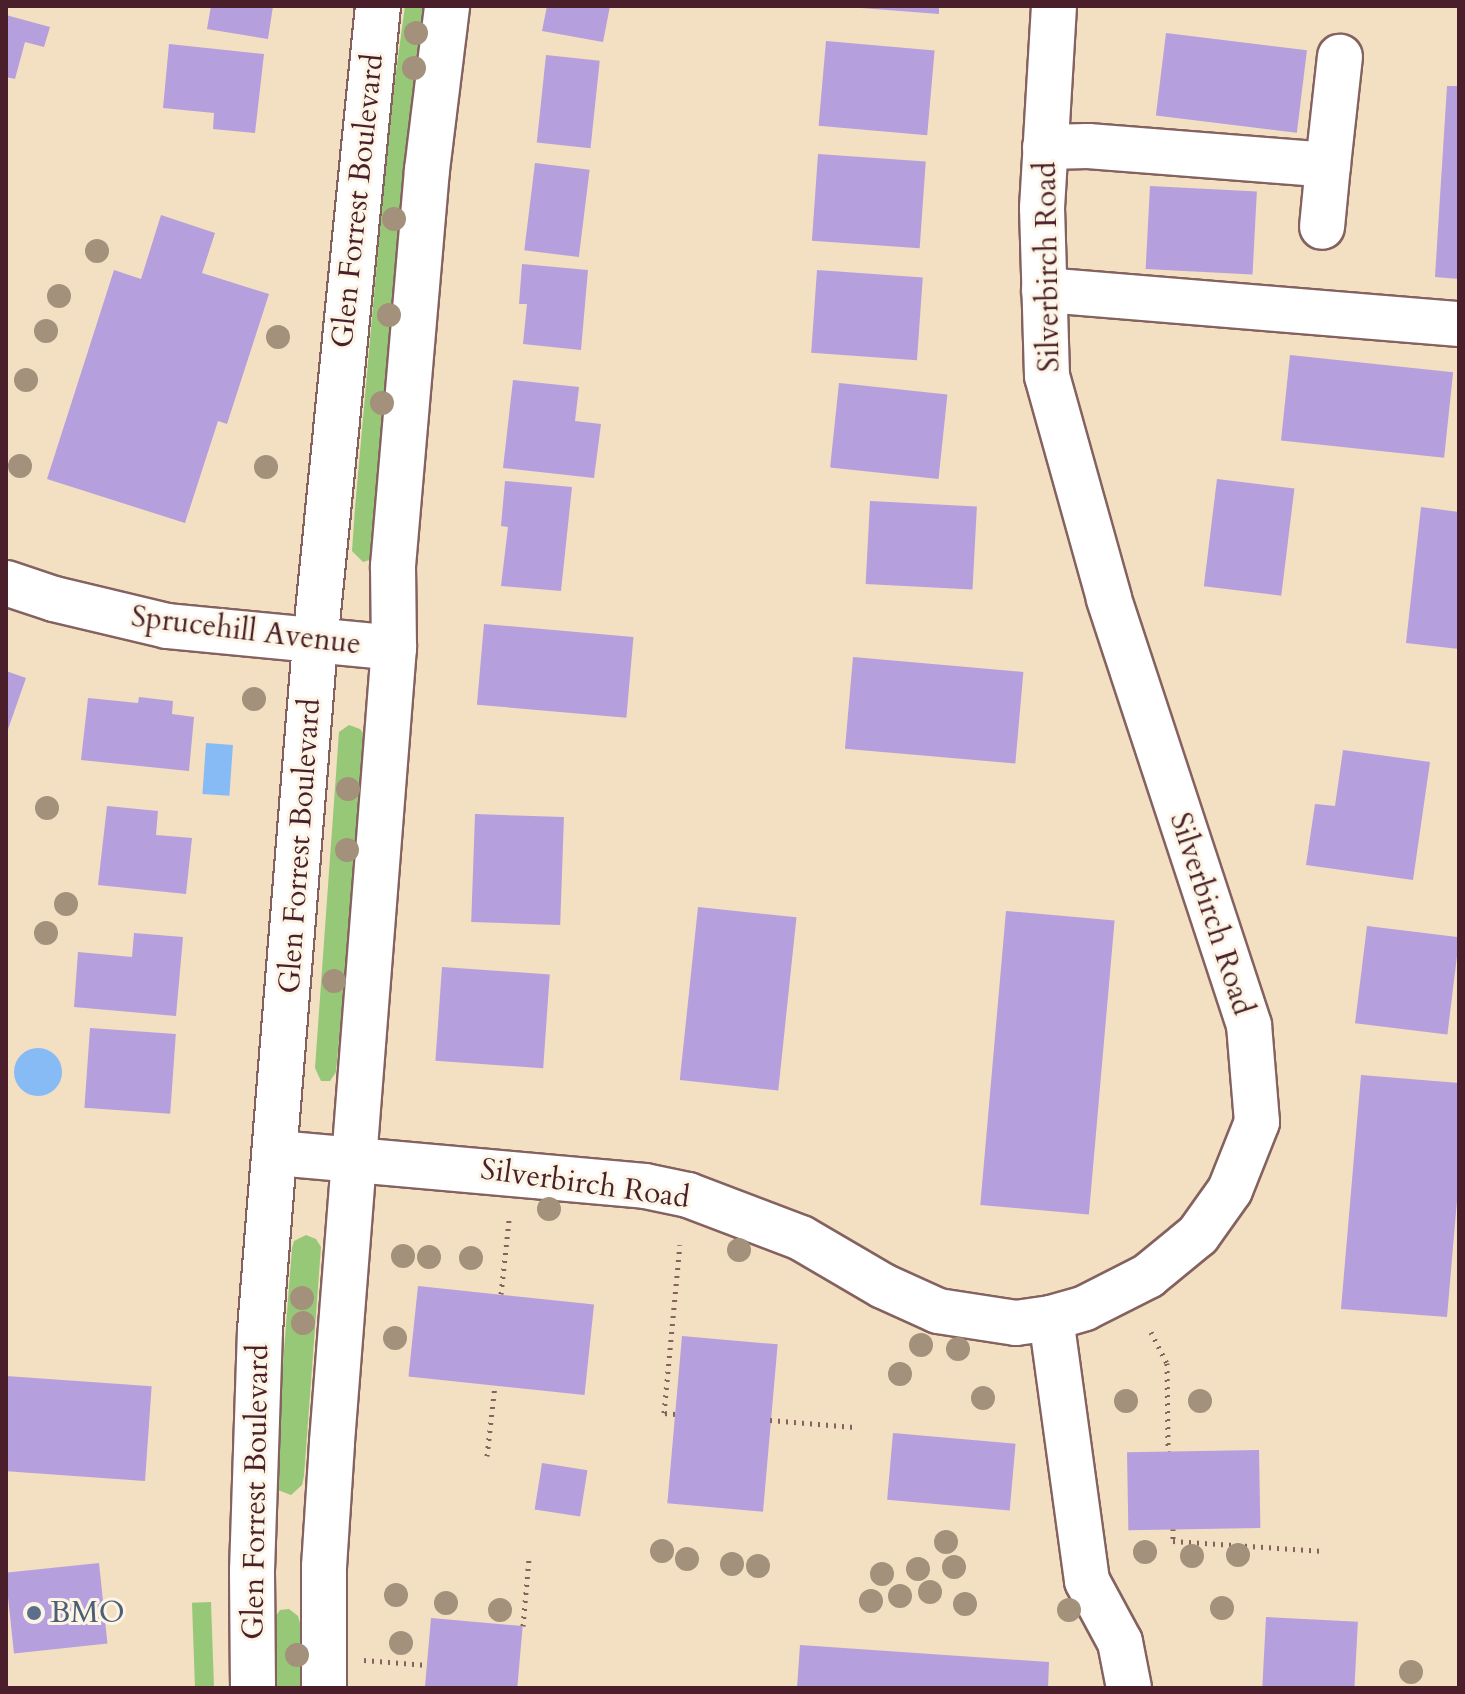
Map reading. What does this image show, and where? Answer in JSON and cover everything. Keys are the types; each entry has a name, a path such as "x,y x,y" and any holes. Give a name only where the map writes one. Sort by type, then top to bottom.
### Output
{"street":[{"name":"Glen Forrest Boulevard","path":"253,1688 252,1571 260,1330 277,1153 315,643 378,6"},
{"path":"324,1688 326,1530 394,648 393,566 427,170 447,6"},
{"name":"Silverbirch Road","path":"277,1153 645,1186 688,1195 801,1238 883,1286 938,1311 1016,1323 1051,1318 1085,1308 1148,1276 1198,1235 1230,1190 1257,1122 1249,1025 1236,977 1181,824 1109,598 1047,376 1042,208 1054,6"},
{"path":"1322,227 1340,57"},
{"path":"1045,147 1088,146 1328,165"},
{"path":"1044,290 1459,324"},
{"name":"Sprucehill Avenue","path":"6,583 54,599 167,626 315,643 394,648"},
{"path":"1051,1318 1087,1581 1120,1642 1129,1688"}],"path":[{"path":"501,1294 509,1220"},
{"path":"675,1414 664,1413 680,1245"},
{"path":"1151,1332 1167,1363 1168,1451"},
{"path":"487,1456 495,1385"},
{"path":"770,1420 854,1427"},
{"path":"1173,1529 1173,1541 1324,1551"},
{"path":"523,1626 529,1559"},
{"path":"358,1660 427,1665"}],"green space":[{"path":"405,6 432,6 376,558 363,562 352,551 355,508 390,116"},
{"path":"349,725 360,729 367,738 336,1072 330,1081 321,1081 315,1068 339,732"},
{"path":"306,1235 316,1239 321,1247 304,1476 302,1485 291,1495 278,1490 274,1480 292,1248 294,1241"},
{"path":"211,1602 214,1688 195,1688 192,1603"},
{"path":"289,1609 298,1616 302,1630 302,1688 274,1688 272,1622 280,1610"}],"water":[{"path":"206,743 233,745 229,796 202,794"},
{"path":"38,1048 47,1049 55,1055 61,1063 61,1081 55,1089 47,1095 38,1096 29,1095 21,1089 15,1081 14,1072 15,1063 21,1055 29,1049"}],"building":[{"path":"211,6 273,6 268,39 207,29"},
{"path":"547,6 610,6 603,42 542,31"},
{"path":"835,6 939,6 939,14"},
{"path":"6,15 50,27 44,47 25,42 15,79 6,77"},
{"path":"1166,33 1307,50 1297,133 1156,115"},
{"path":"826,41 935,50 927,135 819,126"},
{"path":"169,44 264,54 255,133 213,129 214,113 163,108"},
{"path":"546,55 600,61 591,148 537,143"},
{"path":"1447,86 1459,86 1459,279 1435,277"},
{"path":"818,154 926,162 920,248 812,241"},
{"path":"535,163 590,170 579,257 524,250"},
{"path":"1150,186 1257,192 1253,274 1146,269"},
{"path":"161,215 215,233 202,273 269,294 227,424 218,421 185,523 47,479 114,270 141,279"},
{"path":"522,264 588,270 581,350 523,344 527,304 519,304"},
{"path":"817,270 923,277 917,360 811,353"},
{"path":"1290,355 1453,372 1444,458 1281,441"},
{"path":"513,380 579,387 575,421 601,424 594,478 503,468"},
{"path":"839,383 947,394 939,479 830,468"},
{"path":"1217,479 1294,489 1281,596 1204,586"},
{"path":"505,481 572,487 561,591 501,586 508,527 501,526"},
{"path":"870,501 977,507 973,589 866,584"},
{"path":"1421,507 1459,512 1459,649 1406,643"},
{"path":"484,624 633,637 626,718 477,705"},
{"path":"853,657 1023,672 1015,764 845,749"},
{"path":"6,671 26,678 6,735"},
{"path":"139,697 173,701 172,714 194,717 189,771 81,760 88,698 138,703"},
{"path":"1343,750 1430,762 1413,880 1306,865 1315,804 1335,806"},
{"path":"107,806 158,811 156,835 192,838 186,894 98,885"},
{"path":"475,814 564,817 560,925 471,922"},
{"path":"698,907 796,917 778,1090 680,1080"},
{"path":"1006,911 1115,920 1089,1214 980,1205"},
{"path":"1367,926 1459,937 1447,1035 1355,1023"},
{"path":"134,933 183,937 176,1016 74,1007 78,952 132,957"},
{"path":"442,967 550,975 543,1068 435,1061"},
{"path":"90,1028 176,1034 170,1114 84,1108"},
{"path":"1361,1075 1459,1083 1459,1177 1447,1317 1341,1309"},
{"path":"418,1286 594,1305 585,1395 408,1377"},
{"path":"682,1336 778,1344 763,1512 667,1503"},
{"path":"6,1376 152,1386 145,1481 6,1471"},
{"path":"893,1433 1016,1444 1010,1510 887,1500"},
{"path":"1259,1450 1260,1528 1128,1530 1127,1452"},
{"path":"542,1463 587,1470 580,1517 535,1509"},
{"path":"99,1563 107,1644 14,1653 6,1573"},
{"path":"1266,1617 1358,1622 1354,1688 1262,1688"},
{"path":"431,1618 523,1626 517,1688 425,1688"},
{"path":"800,1645 1049,1662 1048,1688 797,1688"}],"place":[{"name":"BMO","path":"34,1613"}]}
